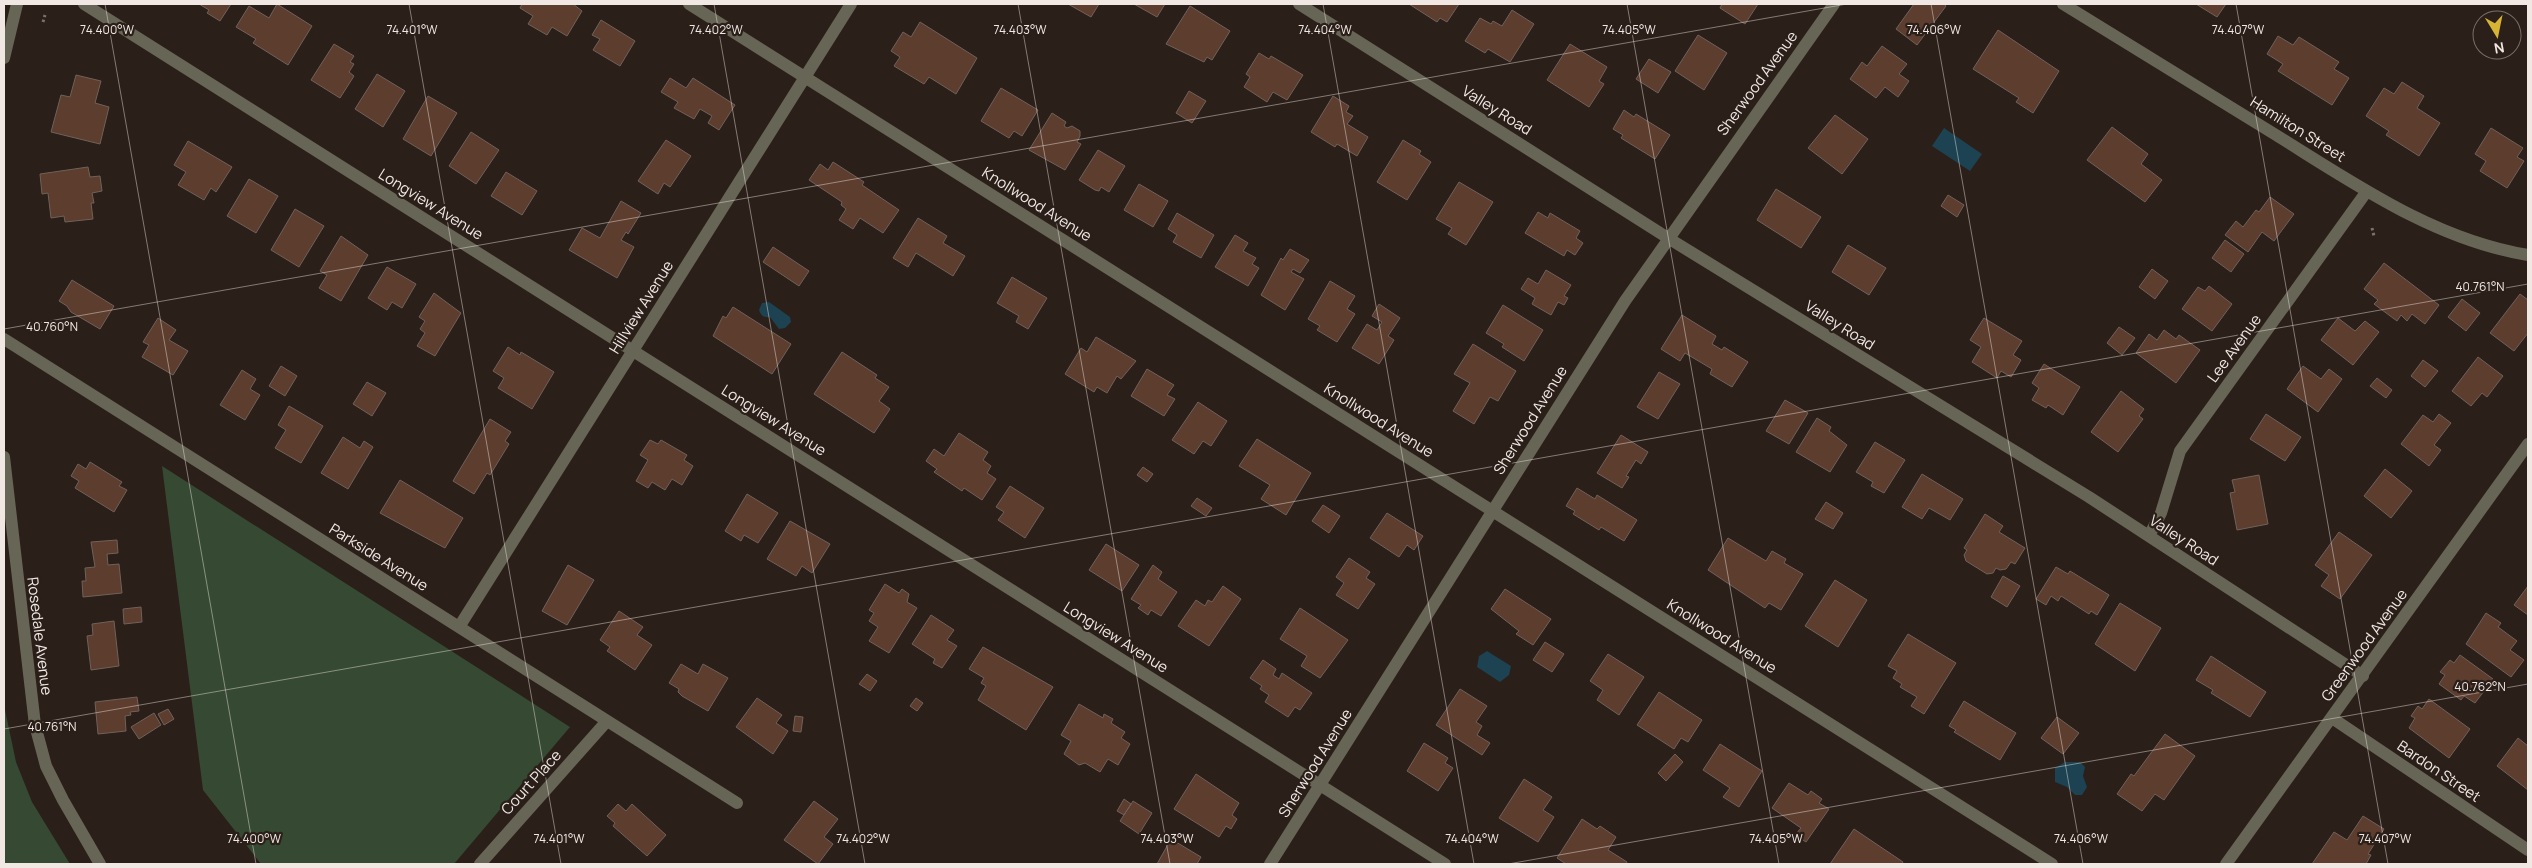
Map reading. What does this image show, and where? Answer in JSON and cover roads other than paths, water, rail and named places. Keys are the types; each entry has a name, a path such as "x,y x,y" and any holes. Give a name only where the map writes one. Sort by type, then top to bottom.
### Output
{"street":[{"path":"4,58 17,4"},
{"name":"Longview Avenue","path":"84,4 1445,864"},
{"name":"Knollwood Avenue","path":"689,4 2052,864"},
{"name":"Hillview Avenue","path":"458,627 852,4"},
{"name":"Valley Road","path":"1299,4 1668,238 2149,536 2362,676"},
{"name":"Sherwood Avenue","path":"1270,864 1624,301 1834,4"},
{"name":"Hamilton Street","path":"2063,4 2367,191 2439,228 2469,240 2528,255"},
{"name":"Lee Avenue","path":"2149,536 2161,513 2180,451 2367,191"},
{"name":"Parkside Avenue","path":"4,340 737,803"},
{"name":"Greenwood Avenue","path":"2226,864 2528,444"},
{"name":"Rosedale Avenue","path":"4,457 35,724 46,766 58,792 100,864"},
{"name":"Bardon Street","path":"2332,718 2528,850"},
{"name":"Court Place","path":"480,864 607,721"}],"water":[{"path":"1944,128 1982,154 1970,171 1932,146"},
{"path":"769,302 790,317 791,322 785,328 779,329 770,317 764,317 761,314 759,310 762,303"},
{"path":"1487,651 1511,666 1509,675 1500,682 1477,667 1479,656"},
{"path":"2065,762 2080,762 2085,767 2083,776 2087,787 2082,795 2075,795 2067,787 2055,782 2055,768"}]}
